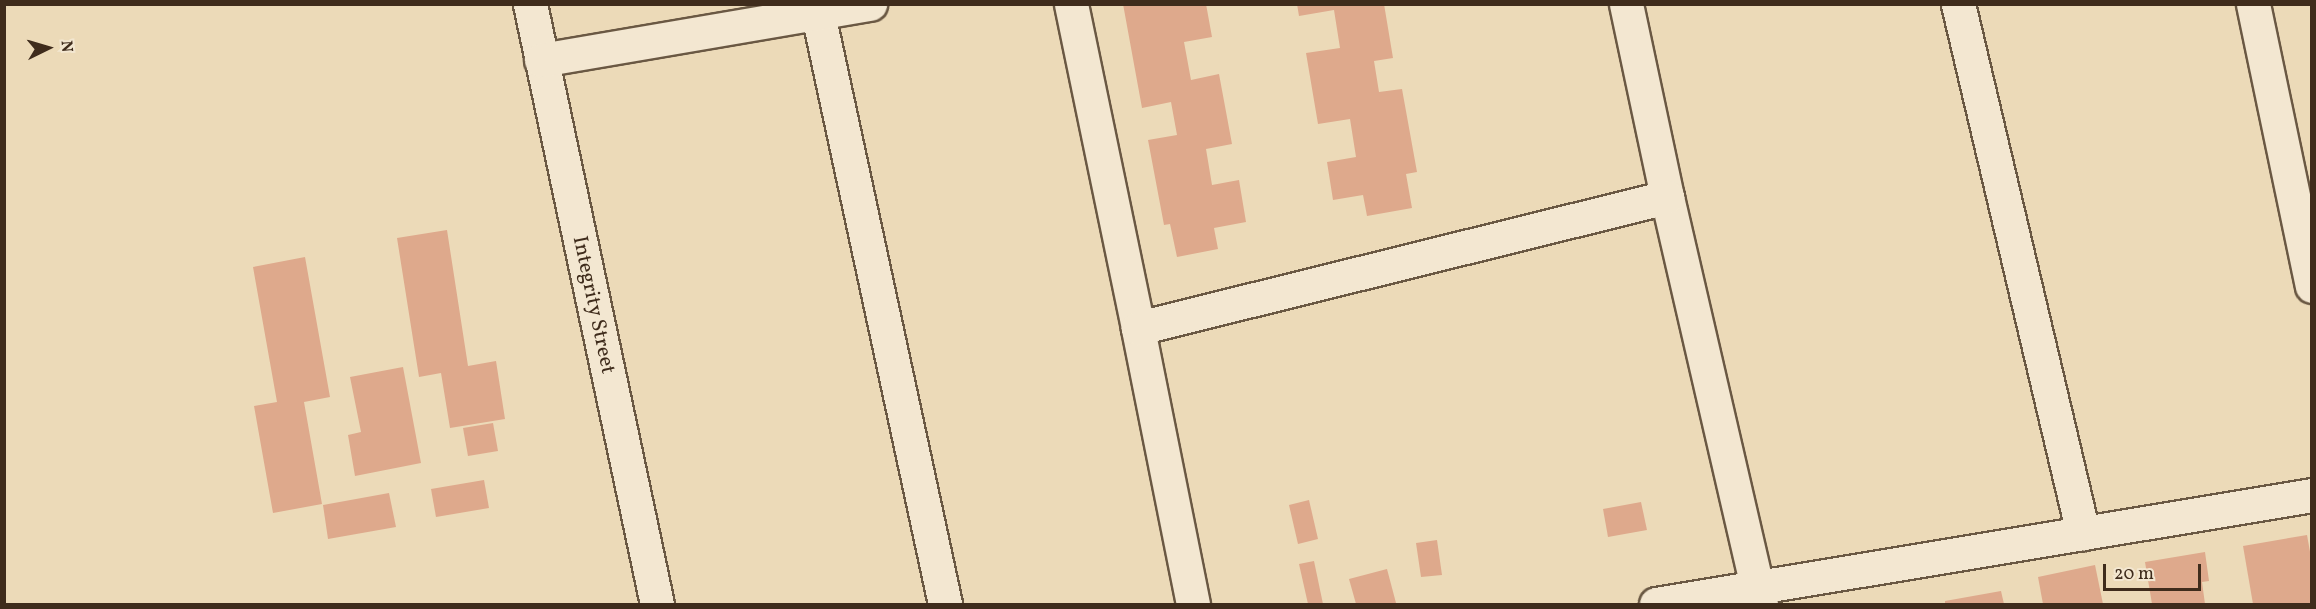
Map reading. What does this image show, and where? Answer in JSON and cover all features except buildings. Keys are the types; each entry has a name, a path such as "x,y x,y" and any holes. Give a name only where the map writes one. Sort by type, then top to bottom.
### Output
{"street":[{"name":"Integrity Street","path":"530,4 657,604"},
{"path":"541,60 870,4"},
{"path":"1071,4 1193,604"},
{"path":"1626,4 1667,197 1760,596"},
{"path":"1958,4 2083,534"},
{"path":"2253,4 2312,286"},
{"path":"818,14 945,604"},
{"path":"1138,328 1667,197"},
{"path":"1656,604 1760,596 2083,534 2312,495"}]}
